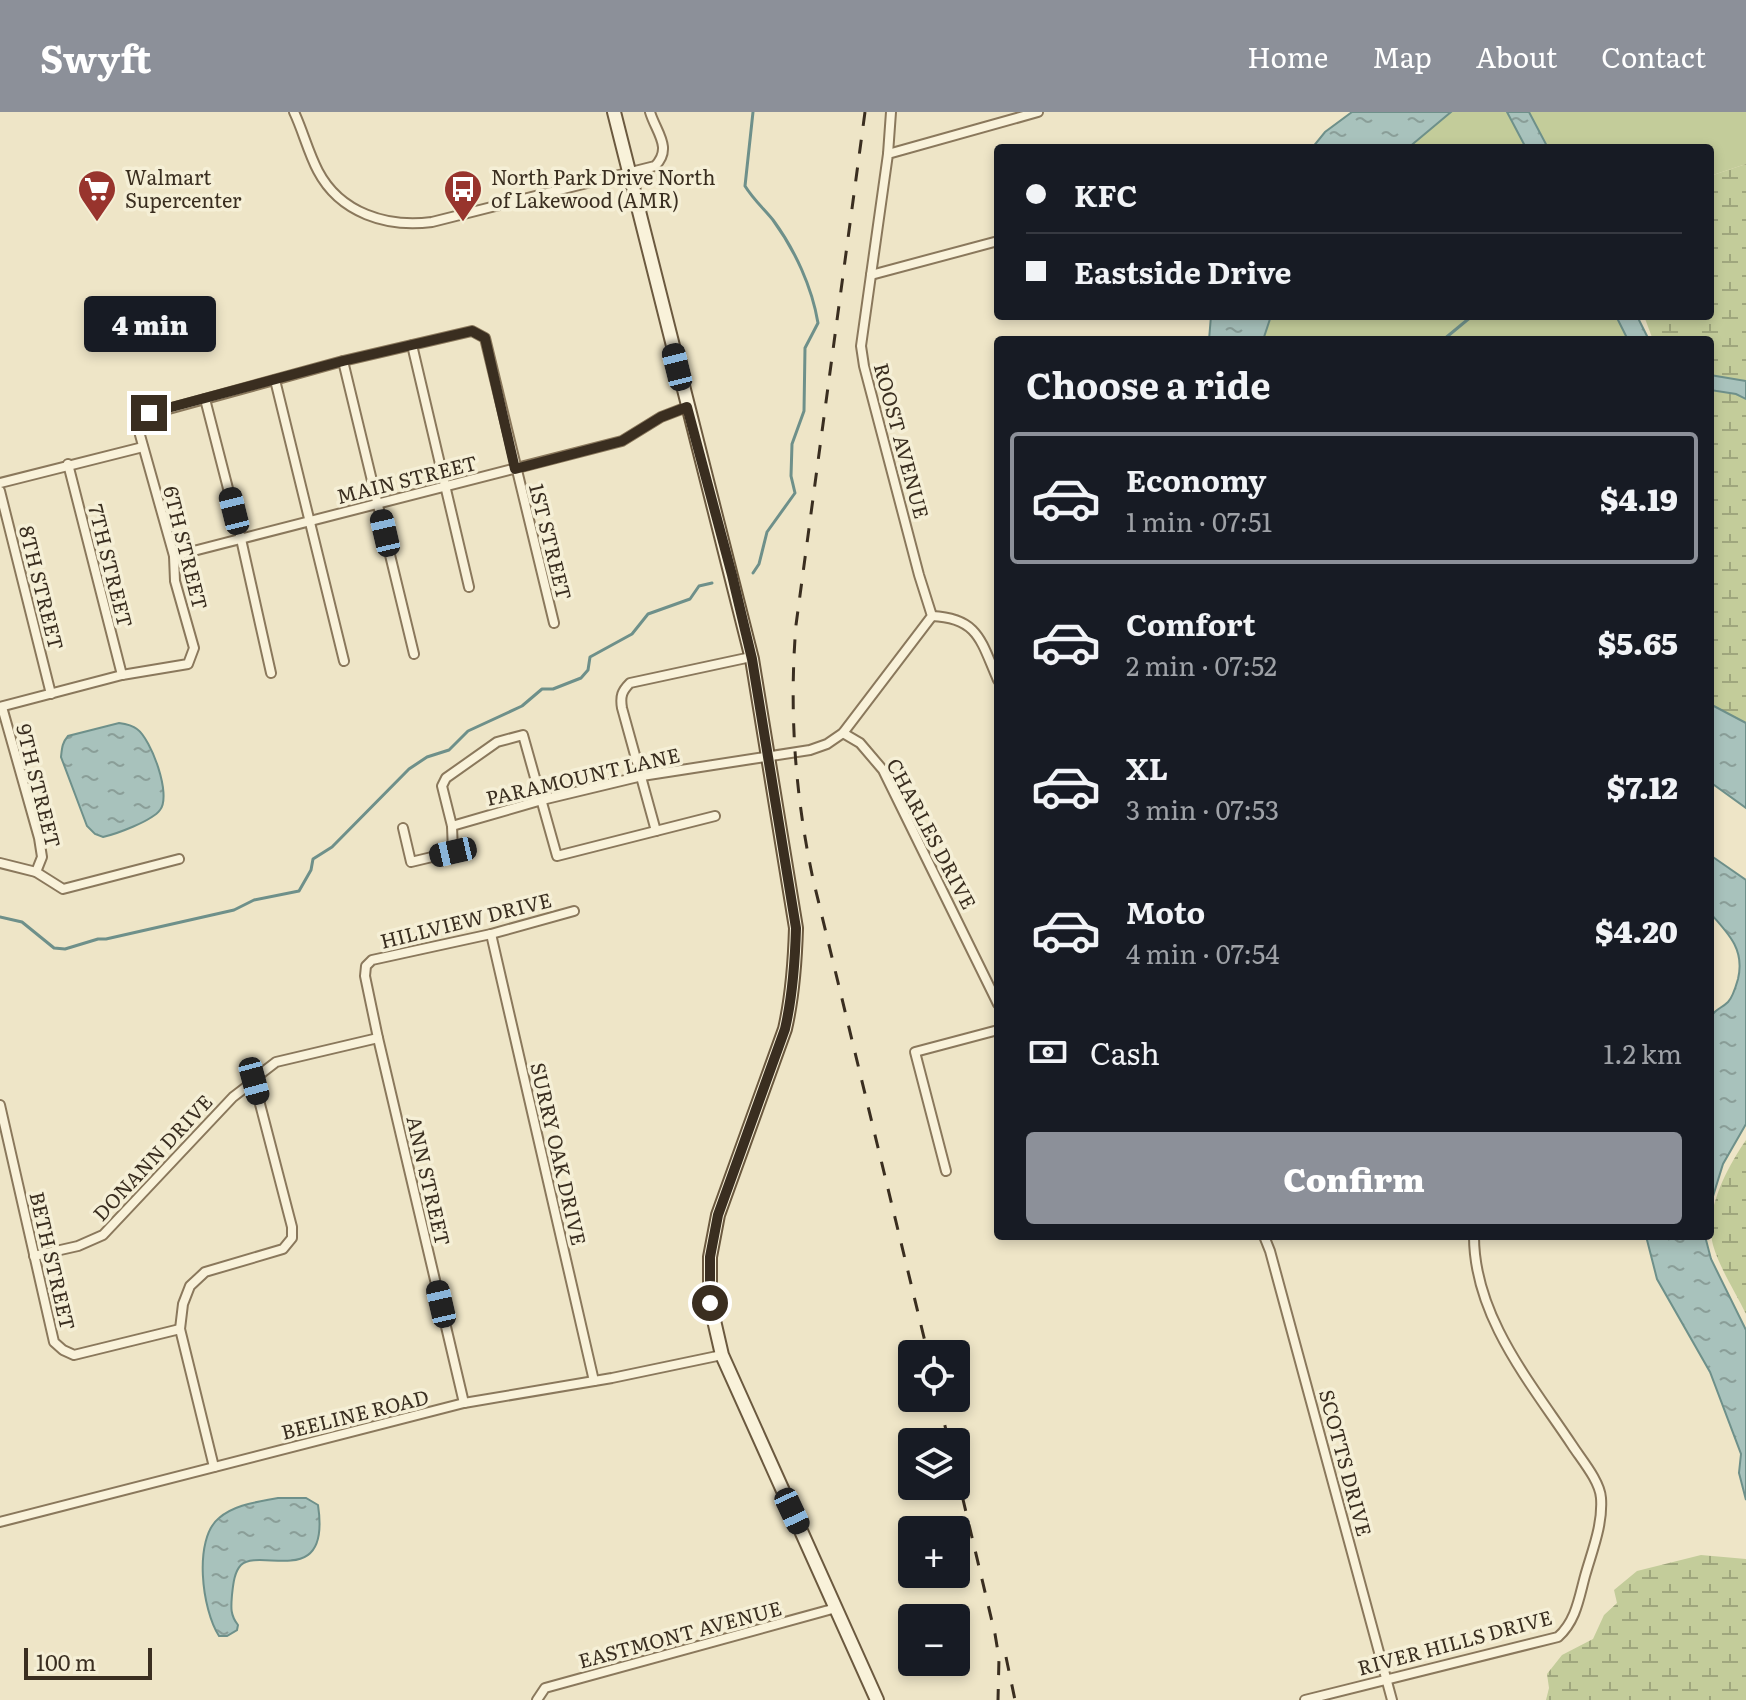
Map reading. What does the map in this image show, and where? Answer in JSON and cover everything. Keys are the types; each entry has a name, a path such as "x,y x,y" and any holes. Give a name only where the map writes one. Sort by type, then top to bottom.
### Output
{"main road":[{"path":"614,112 751,657 770,756 796,928 795,977 785,1029 718,1215 710,1257 710,1303 722,1355 877,1700"}],"street":[{"path":"294,112 317,170 333,193 364,214 385,222 412,224 432,222 655,166 664,154 664,144 650,112"},
{"name":"ROOST AVENUE","path":"891,112 861,346 932,616"},
{"path":"888,154 1038,112"},
{"path":"871,275 994,242"},
{"name":"1ST STREET","path":"412,345 472,331 485,338 554,623"},
{"path":"0,483 143,447 139,421 143,416 412,345 469,587"},
{"path":"343,361 414,654"},
{"path":"275,380 344,661"},
{"path":"205,399 271,673"},
{"name":"MAIN STREET","path":"174,556 622,441 661,417 687,407"},
{"name":"6TH STREET","path":"122,675 188,664 194,648 175,581 174,556 143,447"},
{"name":"7TH STREET","path":"68,464 122,675"},
{"name":"8TH STREET","path":"0,491 51,694"},
{"path":"770,756 810,750 827,744 843,733 932,616 951,616 969,624 994,671"},
{"path":"656,831 622,708 620,699 623,690 630,683 751,657"},
{"path":"1,707 122,675"},
{"name":"9TH STREET","path":"1,707 39,838 42,857 36,872"},
{"name":"CHARLES DRIVE","path":"843,733 860,743 883,770 994,996"},
{"path":"403,828 411,862 453,852 452,826 442,786 446,778 497,742 523,735 557,856 715,816"},
{"name":"PARAMOUNT LANE","path":"452,826 642,776 770,756"},
{"path":"0,863 36,872 63,889 179,859"},
{"name":"HILLVIEW DRIVE","path":"366,966 372,960 491,934 574,911"},
{"name":"SURRY OAK DRIVE","path":"491,934 594,1381"},
{"name":"ANN STREET","path":"366,966 365,976 378,1038 464,1403"},
{"path":"946,1171 915,1052 994,1031"},
{"name":"DONANN DRIVE","path":"34,1256 78,1246 103,1235 233,1097 276,1062 378,1038"},
{"path":"214,1467 180,1329 183,1304 190,1286 205,1272 283,1249 292,1238 292,1227 254,1081"},
{"name":"BETH STREET","path":"0,1105 54,1342 74,1355 180,1329"},
{"name":"SCOTTS DRIVE","path":"1266,1240 1392,1700"},
{"name":"RIVER HILLS DRIVE","path":"1305,1700 1558,1637 1577,1609 1599,1524 1601,1496 1508,1350 1497,1327 1474,1253 1474,1240"},
{"name":"BEELINE ROAD","path":"0,1522 464,1403 722,1355"},
{"name":"EASTMONT AVENUE","path":"537,1700 545,1688 836,1608"}],"green space":[{"path":"1450,112 1746,112 1746,164 1714,175 1714,144 1413,144"},
{"path":"1746,164 1746,732 1714,727 1714,336 1652,336 1646,320 1714,320 1714,175"},
{"path":"1270,320 1623,320 1627,336 1264,336"},
{"path":"1746,1140 1746,1314 1719,1262 1712,1240 1714,1204"},
{"path":"1701,1555 1746,1559 1746,1700 1546,1700 1549,1688 1547,1674 1562,1655 1593,1639 1604,1615 1617,1603 1614,1590 1637,1571"}],"water":[{"path":"1352,112 1451,112 1413,144 1315,144 1325,132"},
{"path":"1507,112 1529,112 1546,144 1524,144"},
{"path":"1211,320 1270,320 1264,336 1209,336"},
{"path":"1618,320 1639,320 1647,336 1626,336"},
{"path":"1714,376 1746,381 1746,399 1714,391"},
{"path":"1714,706 1746,723 1746,808 1714,785"},
{"path":"119,723 137,729 148,744 162,780 163,803 150,818 103,837 87,826 61,757 63,743 68,736"},
{"path":"1714,858 1746,880 1746,1124 1723,1164 1714,1193 1714,1013 1731,997 1740,969 1734,943 1714,918"},
{"path":"1647,1240 1706,1240 1711,1259 1746,1330 1746,1500 1739,1473 1741,1454 1710,1372 1657,1279"},
{"path":"278,1498 306,1498 318,1505 319,1532 314,1548 305,1557 251,1561 241,1565 234,1579 231,1603 237,1630 227,1636 219,1636 208,1610 203,1575 203,1558 211,1528 232,1510"}],"waterway":[{"path":"753,112 745,186 773,220 795,256 812,296 818,323 805,348 804,411 792,444 791,476 795,493 767,532 759,564 753,573"},
{"path":"1448,336 1467,320"},
{"path":"0,917 22,922 54,948 65,949 234,910 254,900 299,891 311,870 313,859 332,847 409,769 427,757 449,750 468,731 522,706 542,689 553,689 581,678 588,670 590,657 632,634 648,614 690,599 699,586 712,583"}],"railway":[{"path":"865,112 796,625 793,689 795,753 813,879 925,1340"},
{"path":"942,1412 946,1428"},
{"path":"963,1500 995,1634 999,1658 998,1700"},
{"path":"1006,1657 1015,1700"}],"place":[{"name":"Walmart Supercenter","path":"97,223"},
{"name":"North Park Drive North of Lakewood (AMR)","path":"463,223"}],"route":[{"path":"149,413 343,361 472,331 485,338 515,469 622,441 661,417 687,407 752,659 792,896 797,957 785,1029 718,1215 710,1257 710,1303"}]}
